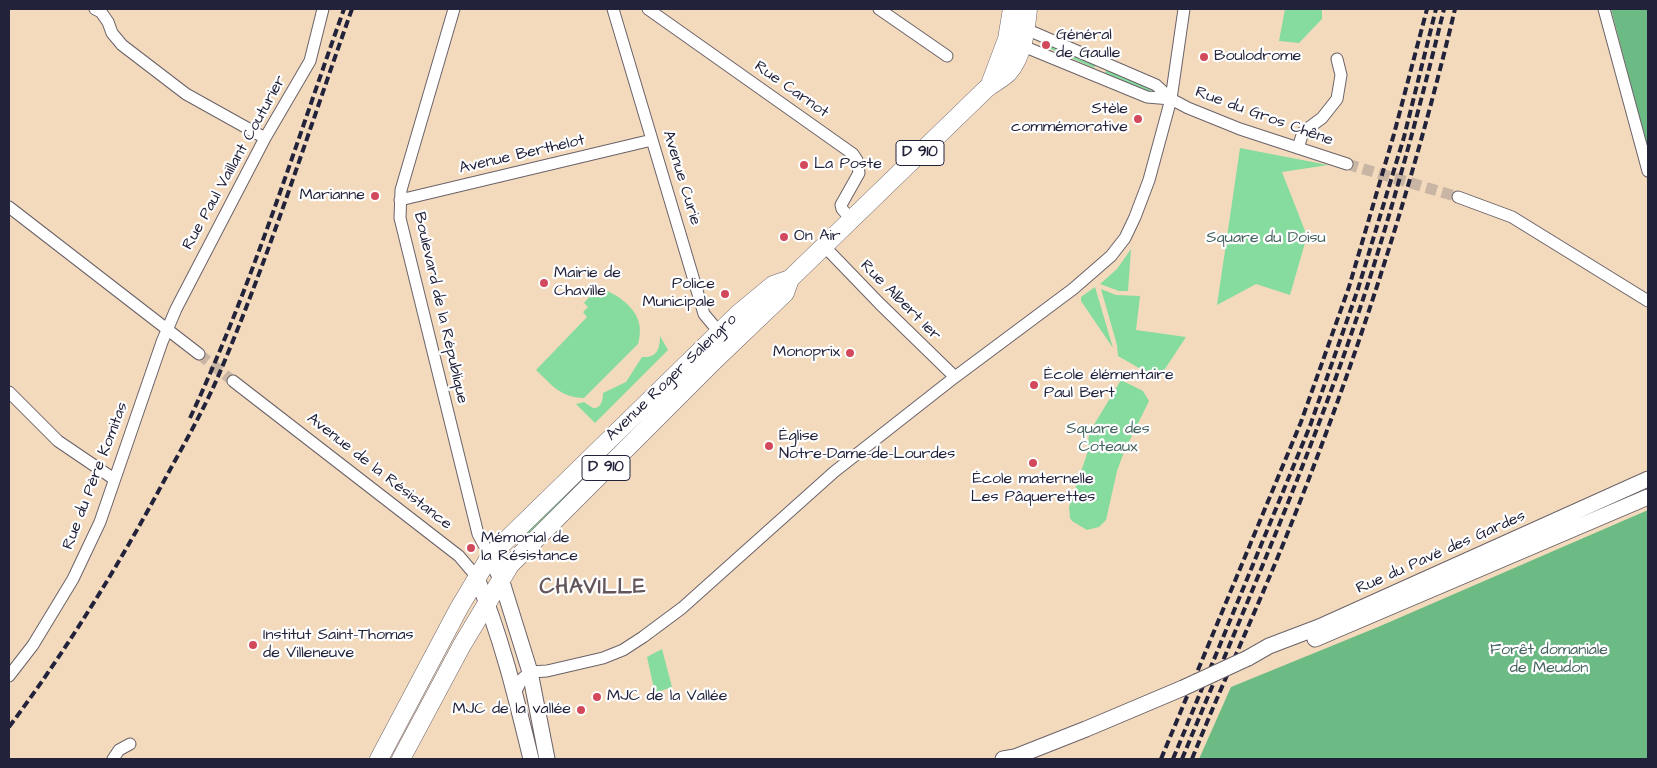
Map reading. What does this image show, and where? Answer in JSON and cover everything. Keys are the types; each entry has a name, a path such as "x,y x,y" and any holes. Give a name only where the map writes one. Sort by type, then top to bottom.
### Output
{"main road":[{"name":"Avenue Roger Salengro","path":"379,759 476,576 490,556 719,332 773,285 790,278 989,87 1008,74 1014,66 1015,29 1028,9"},
{"name":"Avenue Roger Salengro","path":"401,759 462,645 501,579 520,554 785,293 790,278"},
{"name":"Rue du Pavé des Gardes","path":"1010,758 1086,729 1183,688 1248,658 1269,646 1332,621 1648,479"},
{"name":"Rue du Pavé des Gardes","path":"1248,658 1321,638 1648,498"},
{"path":"490,556 501,579 530,672 547,759"},
{"name":"Avenue de la Résistance","path":"476,576 498,633 531,759"}],"street":[{"path":"95,9 108,22 112,33 122,45 186,94 266,138"},
{"name":"Rue Paul Vaillant Couturier","path":"167,329 206,248 310,61 323,9"},
{"name":"Boulevard de la République","path":"454,9 405,173 400,200 401,226 478,534 490,556"},
{"name":"Avenue Curie","path":"614,9 704,314 719,332"},
{"name":"Rue Carnot","path":"648,9 853,154 857,160 860,172 841,205 842,210 851,219"},
{"path":"879,9 947,56"},
{"path":"515,693 522,679 530,672 547,672 592,662 631,646 682,608 834,472 955,377 1073,289 1111,256 1125,238 1149,180 1171,99 1184,9"},
{"path":"1604,9 1648,171"},
{"path":"1015,29 1147,98 1171,99"},
{"path":"1015,29 1156,85 1171,99"},
{"path":"1298,148 1303,132 1322,118 1337,99 1341,75 1337,59"},
{"name":"Rue du Gros Chêne","path":"1171,99 1240,129 1347,164"},
{"name":"Avenue Berthelot","path":"400,200 652,140"},
{"path":"1458,197 1512,217 1648,301"},
{"path":"9,207 199,354"},
{"name":"Rue Albert 1er","path":"824,246 955,377"},
{"name":"Rue du Père Komitas","path":"9,676 33,645 73,579 100,522 167,329"},
{"path":"719,332 740,336"},
{"name":"Avenue de la Résistance","path":"233,381 459,556 476,576"},
{"path":"9,392 58,441 114,478"},
{"path":"113,759 120,750 130,744"}],"green space":[{"path":"1285,9 1322,9 1322,19 1299,43 1279,41"},
{"path":"1611,9 1648,9 1648,150"},
{"path":"1050,44 1096,64 1094,68 1048,48"},
{"path":"1107,69 1152,88 1150,92 1105,73"},
{"name":"Square du Doisu","path":"1240,148 1328,165 1282,172 1307,236 1290,295 1256,284 1217,305"},
{"path":"1131,249 1128,291 1119,291 1100,284 1117,269"},
{"path":"1095,287 1113,348 1081,301 1081,297"},
{"path":"601,289 623,300 636,315 640,329 638,344 584,398 576,397 557,390 536,370 587,317 583,312 588,307 584,303 592,294"},
{"path":"1101,289 1116,295 1140,296 1136,330 1186,337 1161,375 1153,376 1118,356 1117,345"},
{"path":"660,336 668,350 595,423 576,404 584,402 593,408 600,406 603,393 626,382 642,357 651,356 657,352"},
{"name":"Square des Coteaux","path":"1121,380 1143,391 1149,401 1124,452 1117,471 1106,520 1099,527 1087,530 1072,521 1069,507 1087,454 1089,433"},
{"path":"578,479 582,483 519,546 515,542"},
{"name":"Forêt domaniale de Meudon","path":"1648,510 1648,759 1199,759 1231,687 1378,627"},
{"path":"662,649 672,687 655,693 647,657"}],"tunnel":[{"path":"1347,164 1458,197"},
{"path":"199,354 233,381"}],"railway":[{"path":"190,418 253,267 344,9"},
{"path":"9,727 52,667 111,574 148,511 211,392 271,241 352,9"},
{"path":"1161,759 1301,422 1349,287 1394,134 1427,9"},
{"path":"1173,759 1310,426 1358,289 1404,137 1436,9"},
{"path":"1182,759 1302,468 1346,350 1398,185 1444,9"},
{"path":"1192,759 1315,464 1361,336 1421,141 1455,9"}],"place":[{"name":"Général de Gaulle","path":"1046,45"},
{"name":"Boulodrome","path":"1204,57"},
{"name":"Stèle commémorative","path":"1138,119"},
{"name":"La Poste","path":"804,165"},
{"name":"Marianne","path":"375,196"},
{"name":"On Air","path":"784,237"},
{"name":"Mairie de Chaville","path":"544,283"},
{"name":"Police Municipale","path":"725,294"},
{"name":"Monoprix","path":"850,353"},
{"name":"École élémentaire Paul Bert","path":"1034,385"},
{"name":"Église Notre-Dame-de-Lourdes","path":"769,446"},
{"name":"École maternelle Les Pâquerettes","path":"1033,463"},
{"name":"Mémorial de la Résistance","path":"471,548"},
{"name":"Institut Saint-Thomas de Villeneuve","path":"253,645"},
{"name":"MJC de la Vallée","path":"597,697"},
{"name":"MJC de la vallée","path":"581,710"}],"district":[{"name":"CHAVILLE","path":"593,589"}]}
